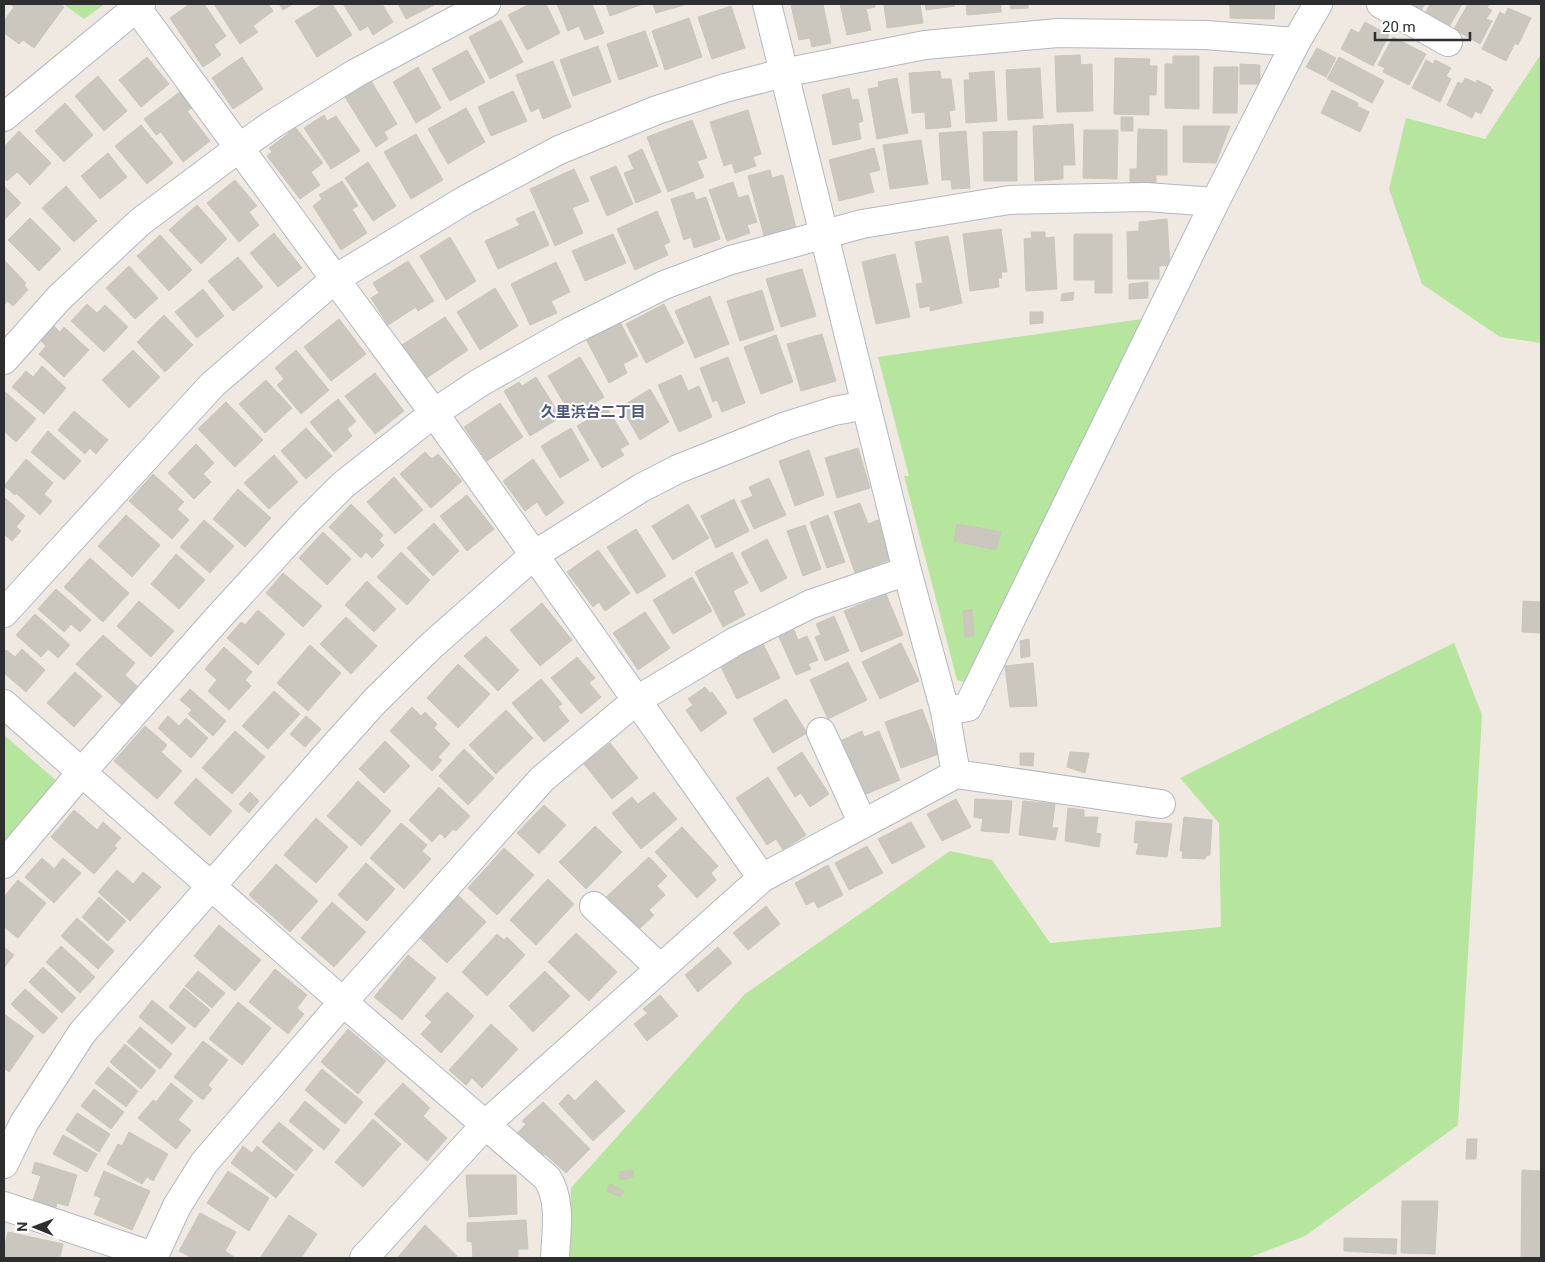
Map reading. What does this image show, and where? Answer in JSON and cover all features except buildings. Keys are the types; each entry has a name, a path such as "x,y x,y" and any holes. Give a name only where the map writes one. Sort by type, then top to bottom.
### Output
{"street":[{"path":"4,360 59,298 140,222 239,148 273,124 356,73 486,4"},
{"path":"767,4 907,571 945,711 956,774"},
{"path":"945,711 968,706 1215,202 1296,42 1318,4"},
{"path":"1380,4 1448,42"},
{"path":"4,117 139,5 239,148 434,413 762,878"},
{"path":"4,613 212,385 335,280 465,200 560,150 657,110 726,88 783,73 924,45 1058,33 1206,35 1296,42"},
{"path":"4,864 81,773 306,522 343,485 434,413 479,383 532,353 664,285 731,260 823,233 862,224 1009,200 1146,197 1215,202"},
{"path":"4,1164 24,1122 82,1033 375,701 431,646 534,555 601,512 678,468 786,426 834,411 866,405"},
{"path":"4,1206 153,1257 177,1206 204,1163 343,1002 542,779 637,700 734,642 811,604 907,571"},
{"path":"4,704 343,1002 547,1178 554,1188 557,1212 555,1258"},
{"path":"820,732 863,824"},
{"path":"364,1258 486,1124 762,878 956,774 1161,804"},
{"path":"594,906 660,968"}],"green space":[{"path":"63,4 105,4 84,19"},
{"path":"1541,54 1541,343 1500,337 1422,284 1389,189 1406,118 1485,139"},
{"path":"1142,319 967,683 957,680 904,476 909,476 878,357"},
{"path":"1454,643 1482,715 1458,1125 1305,1236 1248,1258 569,1258 571,1188 745,994 950,851 992,860 1050,943 1221,927 1219,823 1180,778"},
{"path":"4,735 59,783 4,848"}],"district":[{"name":"久里浜台二丁目","path":"593,412"}]}
